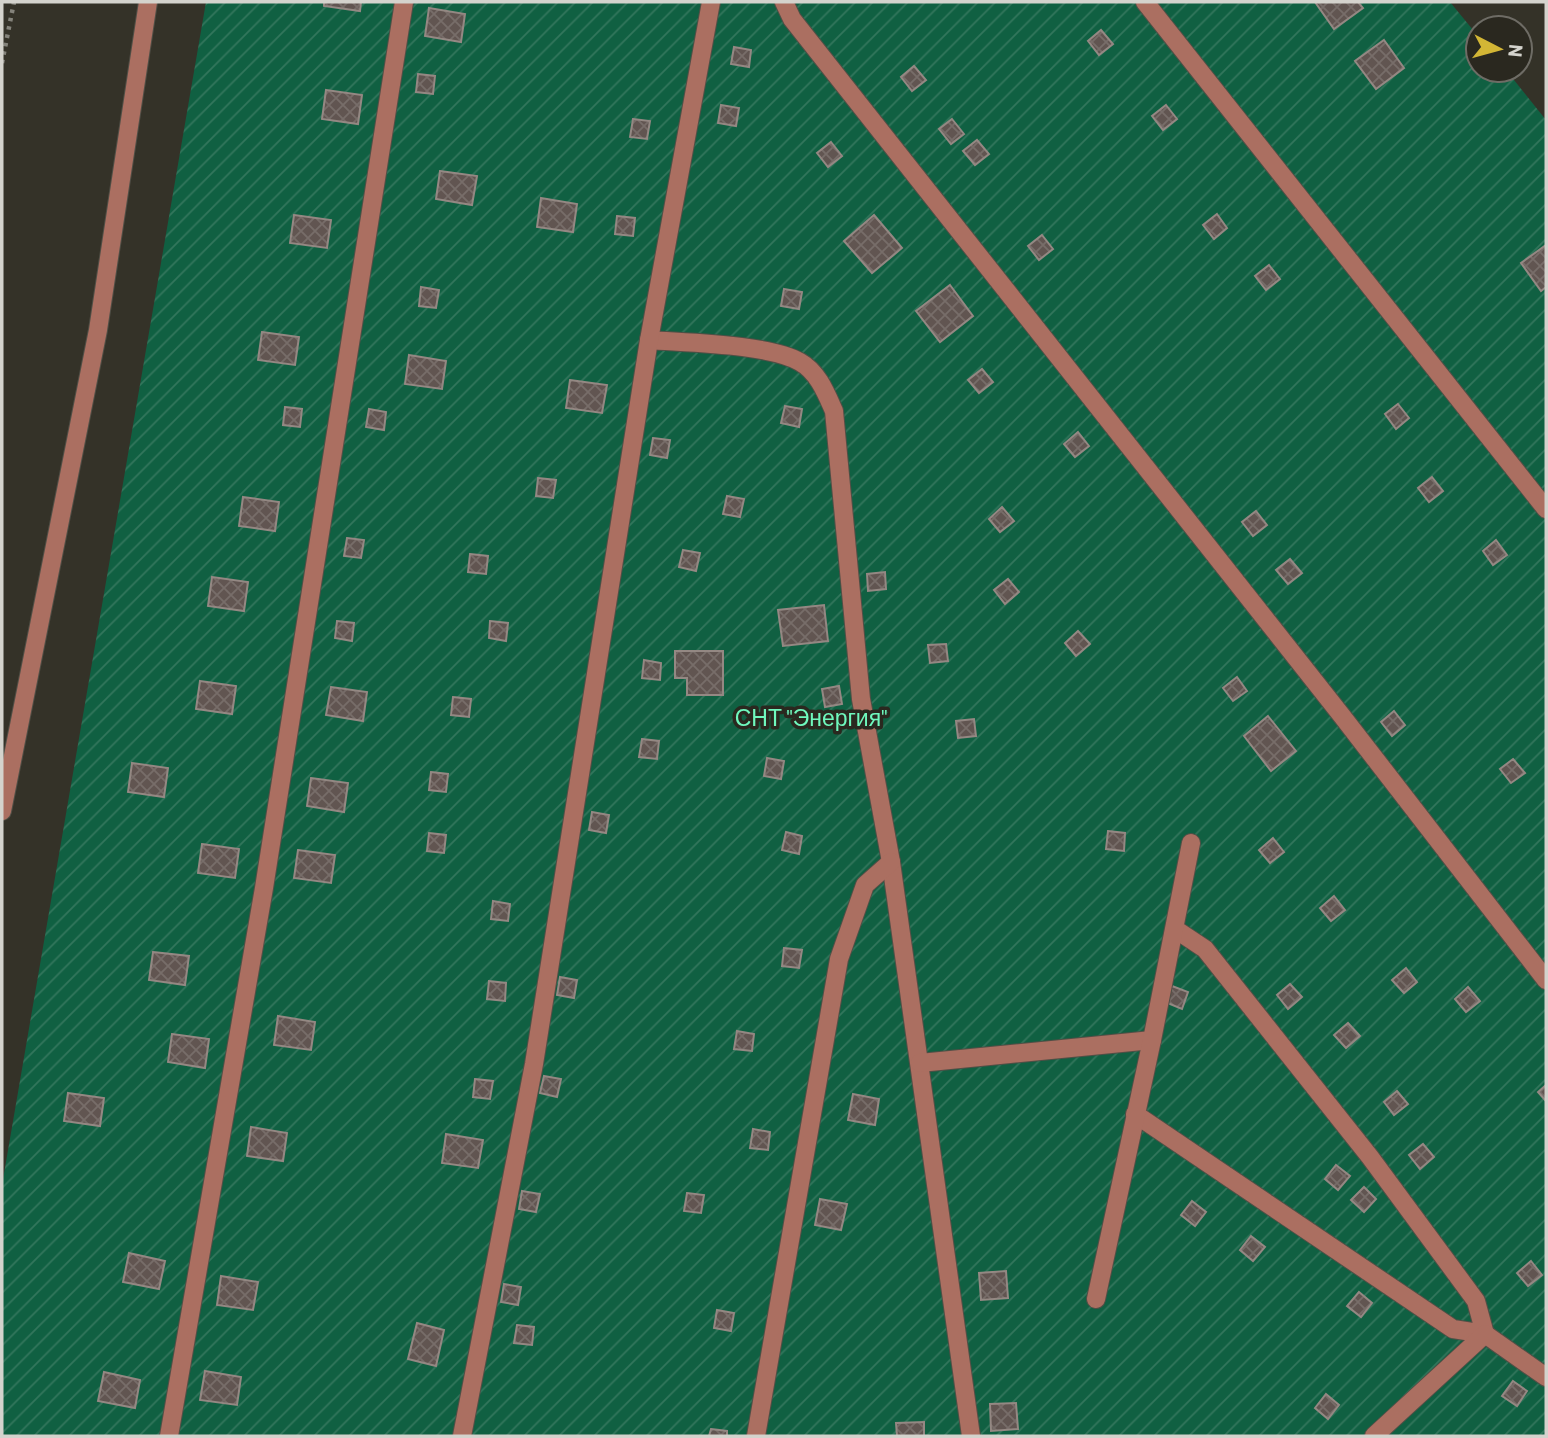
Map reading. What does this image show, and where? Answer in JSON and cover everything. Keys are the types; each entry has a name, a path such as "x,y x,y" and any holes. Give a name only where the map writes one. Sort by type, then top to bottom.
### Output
{"lane":[{"path":"2,811 98,330 148,2"},
{"path":"170,1436 264,888 404,2"},
{"path":"462,1436 534,1064 649,340 711,2"},
{"path":"785,2 792,19 1342,716 1546,980"},
{"path":"1145,2 1546,509"},
{"path":"649,340 763,350 801,362 821,382 834,411 862,699 891,862 971,1436"},
{"path":"1096,1299 1191,843"},
{"path":"756,1436 839,958 864,885 891,862"},
{"path":"1175,929 1205,949 1370,1157 1476,1301 1485,1335"},
{"path":"919,1063 1152,1040"},
{"path":"1135,1114 1453,1329 1485,1335 1546,1377"},
{"path":"1374,1436 1485,1335"}],"path":[{"path":"2,63 14,2"}],"green space":[{"name":"СНТ \"Энергия\"","path":"206,2 1450,2 1464,19 1464,84 1517,84 1546,120 1546,1436 2,1436 2,1185"}],"building":[{"path":"324,2 361,2 360,11 324,6"},
{"path":"1315,2 1358,2 1363,8 1334,29"},
{"path":"429,8 465,14 461,42 425,36"},
{"path":"1101,30 1113,44 1099,55 1088,41"},
{"path":"1384,40 1404,68 1376,89 1355,61"},
{"path":"734,47 751,50 749,67 731,64"},
{"path":"914,66 926,80 912,91 901,77"},
{"path":"418,74 435,76 433,94 416,92"},
{"path":"326,90 362,95 358,124 322,119"},
{"path":"721,105 739,108 736,126 718,123"},
{"path":"1166,105 1177,119 1163,130 1152,116"},
{"path":"633,119 650,121 647,139 630,137"},
{"path":"952,119 964,134 951,144 939,129"},
{"path":"977,140 989,154 975,165 963,151"},
{"path":"831,142 842,156 828,167 817,153"},
{"path":"440,171 477,176 472,205 436,199"},
{"path":"541,198 577,204 573,232 537,227"},
{"path":"1217,214 1227,228 1214,239 1203,225"},
{"path":"294,215 331,220 327,248 290,243"},
{"path":"874,215 902,248 872,273 844,241"},
{"path":"617,216 635,218 633,236 615,234"},
{"path":"1042,235 1053,249 1039,260 1028,246"},
{"path":"1546,245 1546,287 1541,291 1521,263"},
{"path":"1269,265 1280,279 1266,290 1255,276"},
{"path":"950,285 973,316 940,342 916,311"},
{"path":"421,287 439,290 436,308 419,306"},
{"path":"784,289 802,292 799,309 781,306"},
{"path":"262,332 299,337 295,365 258,360"},
{"path":"409,355 446,361 442,389 405,384"},
{"path":"982,369 993,382 979,393 968,380"},
{"path":"570,380 607,385 602,413 566,408"},
{"path":"1398,404 1409,418 1396,429 1385,414"},
{"path":"785,406 802,409 799,427 781,423"},
{"path":"285,407 302,409 300,427 283,425"},
{"path":"369,409 386,412 384,430 366,427"},
{"path":"1078,432 1089,446 1075,457 1064,444"},
{"path":"653,438 670,440 667,458 650,455"},
{"path":"1432,477 1443,491 1429,502 1418,488"},
{"path":"538,478 556,480 553,498 536,496"},
{"path":"727,496 744,499 740,517 723,514"},
{"path":"243,497 279,502 275,531 239,526"},
{"path":"1002,507 1014,521 1000,532 989,519"},
{"path":"1256,511 1267,525 1253,536 1242,522"},
{"path":"347,538 364,540 361,558 344,556"},
{"path":"1496,540 1507,555 1493,565 1483,551"},
{"path":"683,550 700,553 696,571 679,567"},
{"path":"470,554 488,556 486,574 468,572"},
{"path":"1290,559 1302,573 1288,584 1276,570"},
{"path":"885,572 886,589 868,591 867,574"},
{"path":"212,577 248,582 244,611 208,606"},
{"path":"1008,579 1019,592 1005,604 994,590"},
{"path":"824,605 828,641 783,646 778,610"},
{"path":"337,621 354,623 352,641 335,638"},
{"path":"490,621 508,623 506,641 489,638"},
{"path":"1078,631 1090,644 1076,656 1065,643"},
{"path":"946,644 948,661 930,663 928,645"},
{"path":"675,651 723,651 723,695 687,695 687,678 675,678"},
{"path":"644,660 661,663 660,680 642,678"},
{"path":"1237,677 1247,691 1233,701 1223,688"},
{"path":"200,681 236,686 232,714 196,709"},
{"path":"839,686 842,704 825,707 822,689"},
{"path":"331,687 367,692 363,721 326,715"},
{"path":"453,697 471,699 469,717 451,715"},
{"path":"1394,711 1405,725 1392,736 1381,722"},
{"path":"1268,716 1296,751 1271,771 1244,736"},
{"path":"974,719 976,736 958,738 956,721"},
{"path":"642,739 659,741 657,759 639,757"},
{"path":"767,758 784,761 781,779 764,776"},
{"path":"1513,759 1525,773 1511,783 1500,769"},
{"path":"132,763 168,768 164,797 128,792"},
{"path":"431,772 448,774 446,792 429,790"},
{"path":"311,778 348,783 344,812 307,806"},
{"path":"592,812 609,815 606,833 589,830"},
{"path":"1108,831 1125,833 1124,851 1106,849"},
{"path":"786,832 802,836 799,854 782,850"},
{"path":"429,833 446,835 444,853 427,851"},
{"path":"1273,838 1284,852 1270,863 1259,850"},
{"path":"202,844 239,849 235,878 198,873"},
{"path":"298,850 335,855 331,883 294,878"},
{"path":"1334,896 1345,910 1331,921 1320,908"},
{"path":"493,901 510,904 508,921 491,919"},
{"path":"784,948 802,950 799,968 782,966"},
{"path":"153,952 189,956 185,985 149,980"},
{"path":"1406,968 1417,982 1404,993 1392,980"},
{"path":"560,977 577,980 574,998 557,995"},
{"path":"489,981 506,983 505,1001 487,999"},
{"path":"1290,984 1302,997 1288,1009 1277,995"},
{"path":"1172,986 1188,992 1182,1009 1165,1002"},
{"path":"1468,987 1480,1001 1466,1012 1455,999"},
{"path":"278,1016 315,1022 311,1050 274,1045"},
{"path":"1348,1023 1360,1036 1346,1048 1334,1035"},
{"path":"737,1031 754,1034 752,1051 734,1049"},
{"path":"172,1034 209,1039 205,1068 168,1062"},
{"path":"544,1076 561,1079 557,1097 540,1093"},
{"path":"475,1079 493,1081 490,1099 473,1097"},
{"path":"1546,1085 1546,1101 1538,1092"},
{"path":"1397,1091 1408,1104 1394,1115 1384,1102"},
{"path":"68,1093 104,1098 100,1126 64,1121"},
{"path":"853,1094 879,1099 875,1125 848,1120"},
{"path":"251,1127 287,1133 283,1161 247,1156"},
{"path":"753,1129 770,1132 768,1150 750,1148"},
{"path":"446,1134 483,1140 478,1168 442,1163"},
{"path":"1423,1144 1434,1157 1420,1169 1409,1155"},
{"path":"1336,1165 1350,1176 1338,1190 1325,1179"},
{"path":"1364,1187 1376,1199 1364,1212 1351,1200"},
{"path":"522,1191 540,1194 536,1212 519,1209"},
{"path":"687,1193 704,1195 701,1213 684,1211"},
{"path":"820,1199 847,1204 841,1230 815,1225"},
{"path":"1192,1201 1206,1212 1195,1226 1181,1215"},
{"path":"1251,1236 1265,1247 1253,1261 1240,1250"},
{"path":"129,1253 165,1261 159,1289 123,1282"},
{"path":"1531,1261 1542,1275 1528,1286 1517,1273"},
{"path":"1006,1271 1008,1298 981,1300 979,1273"},
{"path":"221,1276 258,1282 253,1310 217,1305"},
{"path":"504,1284 521,1287 518,1305 501,1302"},
{"path":"1359,1292 1372,1303 1361,1317 1347,1306"},
{"path":"717,1310 734,1313 731,1331 714,1328"},
{"path":"417,1323 444,1330 436,1366 408,1359"},
{"path":"517,1325 534,1327 532,1345 514,1343"},
{"path":"205,1371 241,1377 237,1405 200,1400"},
{"path":"104,1372 140,1380 135,1408 98,1401"},
{"path":"1513,1381 1527,1391 1517,1406 1502,1396"},
{"path":"1326,1394 1339,1405 1328,1419 1315,1408"},
{"path":"1016,1403 1018,1429 991,1431 990,1404"},
{"path":"924,1422 924,1436 897,1436 896,1423"},
{"path":"711,1429 727,1431 727,1436 709,1436"}]}
